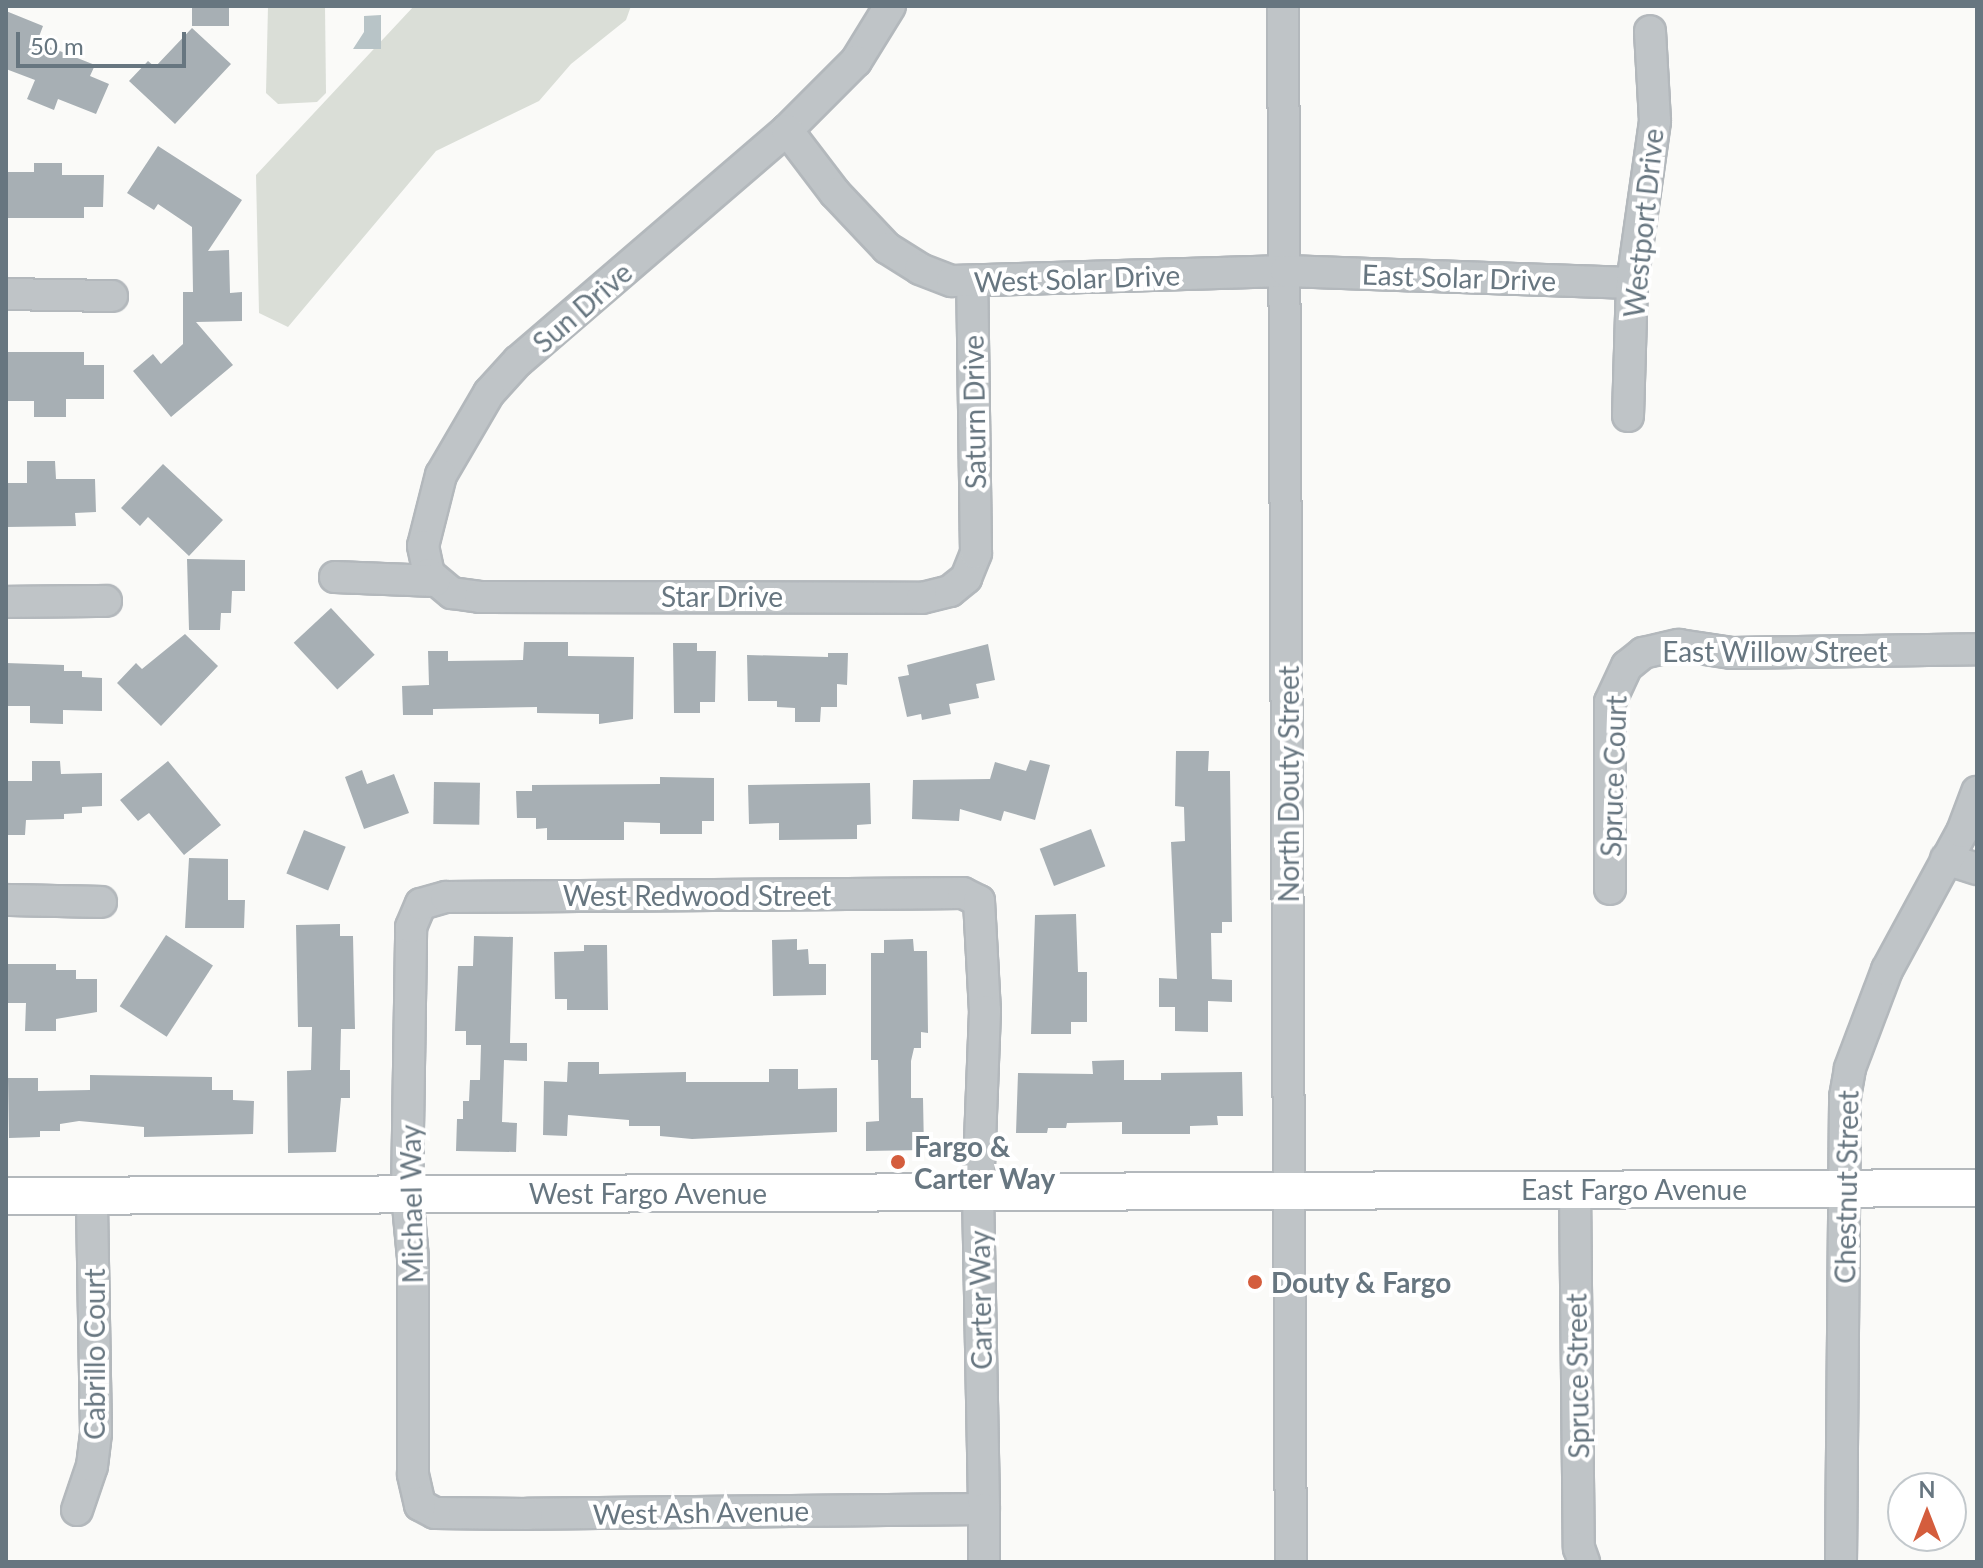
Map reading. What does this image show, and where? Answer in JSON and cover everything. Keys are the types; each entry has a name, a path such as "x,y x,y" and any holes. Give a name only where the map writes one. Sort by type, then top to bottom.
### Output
{"main road":[{"name":"East Fargo Avenue","path":"1290,1191 1977,1188"},
{"name":"West Fargo Avenue","path":"6,1196 1290,1191"}],"street":[{"name":"Sun Drive","path":"435,581 423,546 441,475 489,393 518,361 787,130 856,61 890,6"},
{"name":"North Douty Street","path":"1283,6 1291,1562"},
{"name":"Westport Drive","path":"1628,416 1632,283 1655,121 1650,31"},
{"name":"West Solar Drive","path":"787,130 835,193 887,248 936,276 972,283 1286,271"},
{"name":"East Solar Drive","path":"1286,271 1632,283"},
{"name":"Saturn Drive","path":"972,283 976,540"},
{"path":"6,294 112,296"},
{"name":"Star Drive","path":"435,581 452,593 480,597 933,597 966,578 976,540"},
{"path":"335,577 435,581"},
{"path":"6,602 106,601"},
{"name":"East Willow Street","path":"1627,666 1643,653 1679,645 1732,653 1977,649"},
{"name":"Spruce Court","path":"1610,889 1610,702 1627,666"},
{"name":"Chestnut Street","path":"1841,1562 1845,1189 1850,1068 1887,970 1946,859 1977,792"},
{"path":"1946,859 1977,869"},
{"name":"West Redwood Street","path":"421,904 446,897 974,896"},
{"name":"Carter Way","path":"974,896 982,910 985,1011 978,1192 984,1562"},
{"path":"6,900 101,902"},
{"name":"Michael Way","path":"420,1505 413,1474 413,1258 407,1194 411,927 421,904"},
{"name":"Spruce Street","path":"1575,1189 1579,1548 1584,1562"},
{"name":"Cabrillo Court","path":"77,1510 92,1466 96,1433 92,1196"},
{"name":"West Ash Avenue","path":"420,1505 435,1513 466,1514 984,1509"}],"shaded area":[{"path":"268,6 325,6 326,93 317,102 278,104 266,93"},
{"path":"414,6 631,6 626,20 571,64 539,101 436,151 288,327 259,313 256,175"},
{"path":"381,15 381,49 353,49 364,32 364,16"}],"building":[{"path":"192,6 229,6 229,26 192,26"},
{"path":"6,11 43,26 37,42 95,65 90,76 109,84 96,114 58,99 54,110 27,99 35,80 6,69"},
{"path":"192,28 231,64 175,124 129,81 148,61 155,67"},
{"path":"158,146 242,200 208,251 229,250 230,293 242,292 242,321 196,322 233,365 171,417 133,371 153,354 161,364 183,344 183,292 193,292 192,227 158,204 154,210 127,193"},
{"path":"34,163 62,163 62,175 104,175 103,207 84,207 84,218 6,218 6,172 34,172"},
{"path":"6,352 84,352 84,365 104,365 104,399 66,399 66,417 34,417 34,401 6,401"},
{"path":"27,461 55,461 56,479 95,479 96,512 75,513 76,526 6,527 6,483 27,483"},
{"path":"163,464 223,520 189,556 148,517 140,526 121,508"},
{"path":"187,559 245,560 245,591 232,591 231,613 221,613 220,630 189,630"},
{"path":"331,608 375,655 337,690 294,643"},
{"path":"185,634 218,666 161,726 117,683 136,663 142,669"},
{"path":"524,642 568,642 568,656 634,657 633,719 599,724 599,714 537,713 537,707 433,709 433,715 403,715 402,686 429,685 428,651 448,651 448,661 523,660"},
{"path":"673,643 697,643 697,651 716,651 715,702 700,702 700,713 674,713"},
{"path":"988,644 995,680 976,684 979,698 949,704 951,714 922,720 921,714 907,717 898,677 909,675 907,665"},
{"path":"828,653 848,653 847,685 837,684 837,707 821,707 820,722 795,722 795,708 777,707 777,701 748,701 747,655 828,657"},
{"path":"6,663 64,665 64,671 82,671 82,677 102,678 102,711 63,710 63,724 30,723 30,706 6,706"},
{"path":"1176,751 1209,751 1208,771 1230,771 1232,922 1222,922 1222,933 1211,933 1212,979 1232,980 1232,1002 1208,1001 1208,1032 1175,1031 1175,1007 1159,1007 1159,978 1177,979 1171,842 1185,841 1184,807 1175,806"},
{"path":"1030,760 1050,765 1035,820 1004,811 1001,821 960,809 959,821 912,819 913,780 990,779 995,762 1026,771"},
{"path":"32,761 60,761 61,774 102,773 102,806 82,807 82,813 64,814 64,819 26,820 25,835 6,835 6,781 32,781"},
{"path":"168,761 221,825 184,855 149,813 138,821 120,800"},
{"path":"362,770 367,784 394,774 409,813 364,829 345,777"},
{"path":"660,777 714,778 714,821 702,821 702,834 660,834 660,823 624,822 624,840 547,840 547,828 536,829 536,818 517,818 516,791 532,791 532,785 660,784"},
{"path":"434,782 480,783 479,825 433,824"},
{"path":"870,783 871,824 857,825 857,839 779,840 779,823 749,824 748,785"},
{"path":"1091,829 1105,866 1054,886 1040,849"},
{"path":"304,830 346,847 328,890 286,874"},
{"path":"189,858 228,859 228,900 245,900 244,928 185,928"},
{"path":"1076,914 1078,972 1087,972 1087,1022 1071,1022 1071,1034 1031,1034 1035,915"},
{"path":"340,924 340,936 353,936 355,1029 341,1029 340,1070 350,1070 350,1098 341,1098 336,1152 288,1153 287,1071 311,1070 312,1027 298,1027 296,925"},
{"path":"166,935 213,965 167,1037 120,1006"},
{"path":"474,936 513,937 510,1043 527,1043 527,1061 504,1060 502,1122 517,1123 516,1152 456,1151 457,1119 463,1119 463,1101 469,1101 470,1080 480,1080 481,1045 466,1045 466,1031 455,1031 458,966 473,966"},
{"path":"797,939 797,950 808,949 809,964 826,964 826,995 773,996 772,940"},
{"path":"913,939 914,951 927,951 928,1033 921,1032 921,1048 914,1048 911,1061 911,1098 923,1098 924,1150 866,1151 866,1122 879,1121 878,1060 871,1060 871,953 884,953 884,940"},
{"path":"584,945 607,945 608,1010 567,1010 567,999 555,999 554,952 584,951"},
{"path":"6,964 56,964 56,970 76,970 76,979 97,979 97,1012 56,1019 56,1031 25,1031 26,1003 6,1003"},
{"path":"1124,1060 1124,1080 1161,1080 1161,1073 1242,1072 1243,1116 1217,1116 1218,1125 1190,1126 1190,1134 1122,1134 1122,1122 1067,1123 1066,1128 1048,1128 1047,1133 1016,1133 1018,1073 1093,1074 1092,1061"},
{"path":"568,1062 599,1062 599,1074 686,1072 686,1082 769,1082 769,1069 798,1069 798,1089 837,1088 837,1132 692,1139 660,1136 660,1126 629,1126 629,1120 568,1115 567,1136 543,1135 544,1081 567,1082"},
{"path":"90,1075 212,1077 212,1090 233,1090 233,1100 254,1101 253,1134 144,1137 144,1127 79,1121 60,1124 60,1131 40,1131 40,1137 9,1138 8,1078 38,1078 38,1091 90,1090"}],"place":[{"name":"Fargo & Carter Way","path":"898,1162"},
{"name":"Douty & Fargo","path":"1255,1282"}]}
